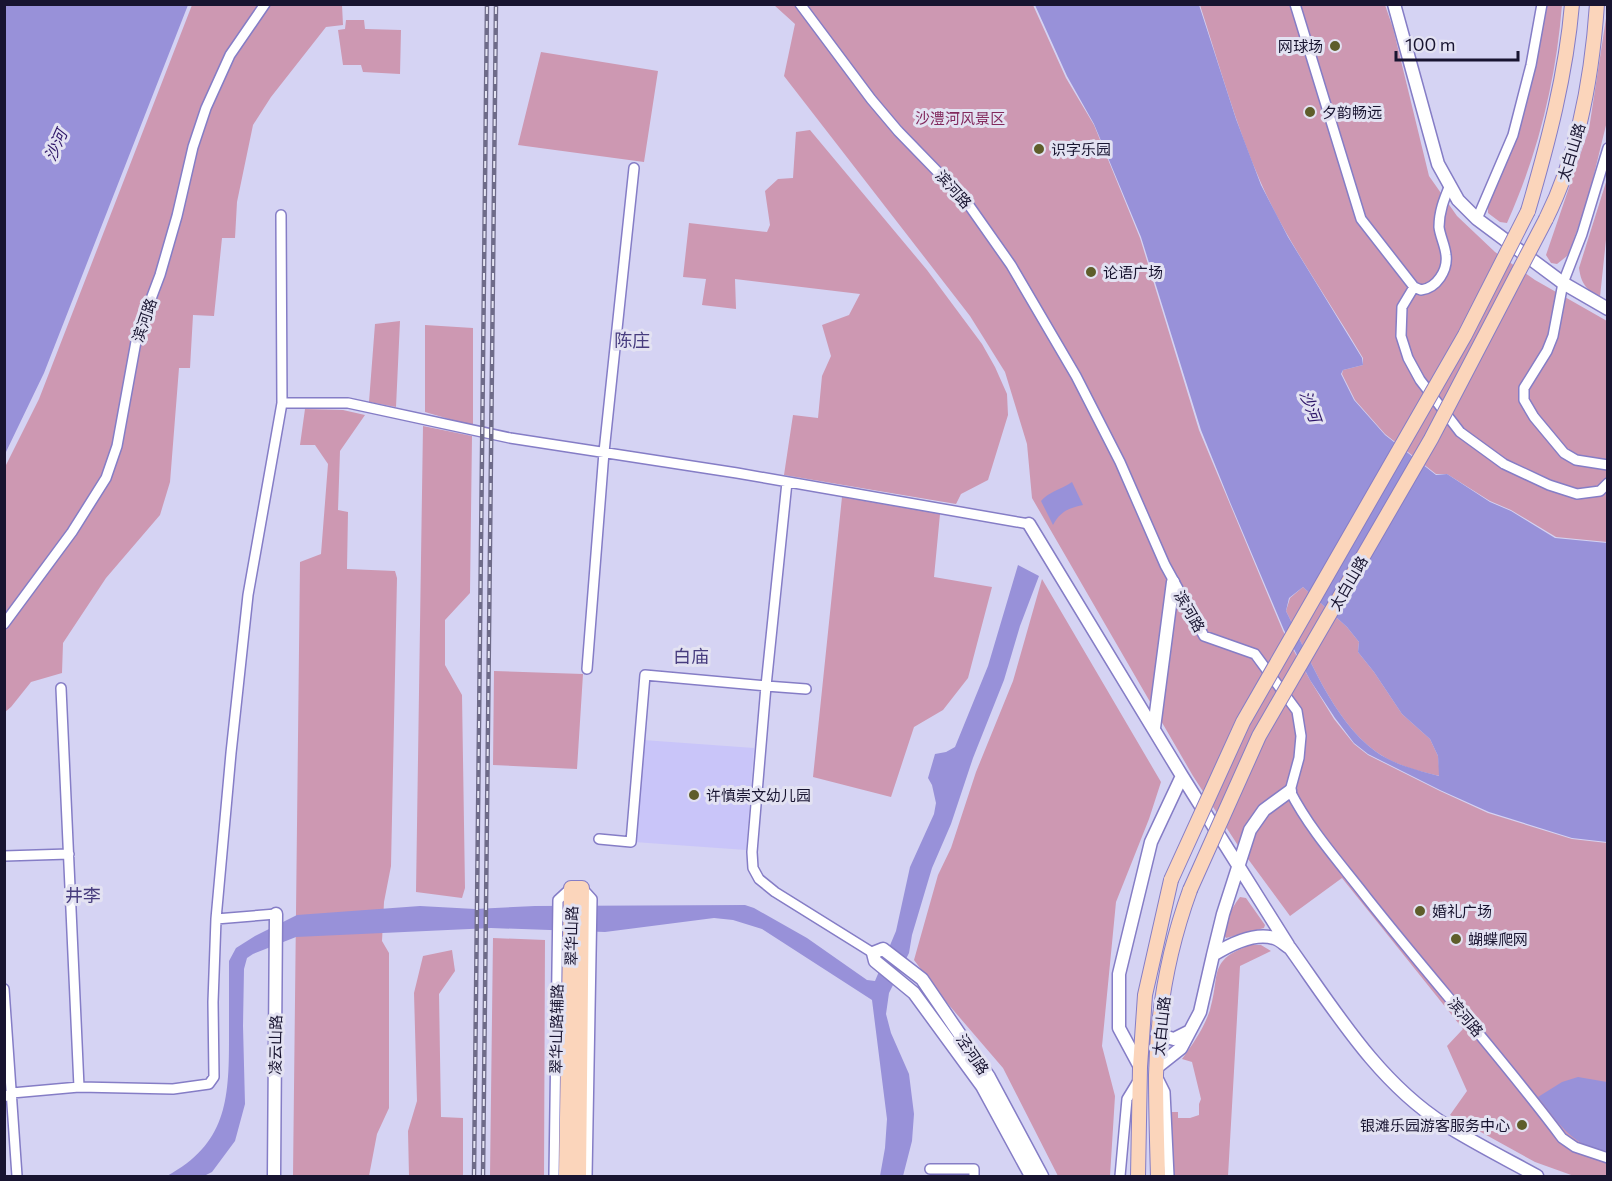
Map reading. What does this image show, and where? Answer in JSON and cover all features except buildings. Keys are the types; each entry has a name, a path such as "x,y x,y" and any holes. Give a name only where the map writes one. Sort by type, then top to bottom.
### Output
{"main road":[{"name":"太白山路","path":"1138,1176 1140,1073 1145,995 1171,880 1243,722 1466,335 1528,211 1551,131 1569,44 1572,4"},
{"name":"太白山路","path":"1158,1176 1156,1070 1159,1035 1167,976 1190,890 1258,736 1431,439 1557,197 1584,110 1598,4"},
{"name":"翠华山路","path":"566,1176 576,895"},
{"name":"翠华山路","path":"575,947 579,1176"}],"street":[{"name":"滨河路","path":"4,624 72,532 106,478 117,446 137,336 160,274 177,216 193,147 206,108 230,55 265,4"},
{"name":"滨河路","path":"800,4 871,99 898,131 966,201 1011,265 1081,386 1120,462 1132,494 1173,582 1204,636 1255,654 1297,711 1302,736 1290,791 1302,815 1395,932 1473,1024 1562,1138 1575,1148 1608,1158"},
{"path":"1294,4 1361,219 1414,287 1421,290 1426,290 1436,284 1444,271 1447,257 1439,228 1441,206 1450,185"},
{"path":"1394,4 1438,164 1458,200 1477,219 1563,283 1608,309"},
{"path":"1477,219 1512,135 1531,65 1542,4"},
{"path":"1608,148 1582,234 1563,283 1553,336 1547,351 1524,388 1524,400 1534,417 1564,453 1576,460 1608,465"},
{"path":"587,669 604,452 634,168"},
{"path":"8,1095 80,1087 173,1089 209,1084 214,1077 213,1002 216,919 248,595 282,403 281,215"},
{"path":"1414,287 1402,307 1401,336 1408,358 1420,380 1460,432 1504,464 1549,485 1576,494 1600,491 1608,483"},
{"path":"282,403 348,403 510,438 787,482 1029,524 1238,867 1290,948 1361,1047 1407,1094 1443,1124 1537,1176"},
{"path":"787,482 766,686 752,852 753,868 759,879 775,892 877,954"},
{"path":"1154,728 1173,582"},
{"path":"599,839 631,842 645,675 806,689"},
{"path":"62,688 80,1087"},
{"path":"1120,1176 1127,1099 1140,1073 1119,1028 1119,974 1151,842 1182,776"},
{"path":"1169,1176 1166,1092 1156,1070 1181,1048 1200,1012 1223,914 1238,867 1264,810 1290,791"},
{"path":"4,856 69,855"},
{"name":"翠华山路辅路","path":"576,895 575,947 587,1176"},
{"path":"216,919 276,916"},
{"name":"凌云山路","path":"274,1176 276,916"},
{"path":"1213,955 1233,944 1262,936 1275,938 1290,948"},
{"name":"翠华山路辅路","path":"554,1176 575,947"},
{"name":"泾河路","path":"877,954 922,979 989,1077 1041,1176"},
{"name":"泾河路","path":"877,954 914,993 982,1086 1031,1176"},
{"path":"4,989 8,1095 17,1176"},
{"path":"1159,1035 1174,1039 1190,1031"},
{"path":"930,1169 974,1169 974,1176"}],"shaded area":[{"name":"许慎崇文幼儿园","path":"643,740 754,748 746,850 634,842"}],"green space":[{"path":"192,5 342,5 343,25 326,27 271,97 253,125 237,202 235,238 222,238 214,316 193,315 190,368 179,368 170,482 160,515 106,578 63,643 62,673 31,682 5,712 4,469 39,399"},
{"name":"沙澧河风景区","path":"774,5 1033,5 1066,78 1094,125 1140,238 1199,430 1283,631 1334,719 1354,744 1368,755 1488,813 1572,839 1607,843 1607,1176 1574,1176 1535,1162 1450,1115 1467,1091 1447,1046 1463,1029 1342,878 1290,916 1237,844 1193,776 1032,498 1027,444 1005,372 970,316 784,76 795,24"},
{"path":"1200,5 1385,5 1393,28 1429,176 1457,216 1495,252 1535,280 1607,321 1607,542 1556,537 1511,510 1490,501 1447,474 1436,474 1385,434 1355,400 1342,374 1343,370 1363,365 1363,358 1296,250 1261,183 1236,117"},
{"path":"1547,5 1562,5 1550,89 1528,170 1518,197 1507,223 1500,222 1488,213 1488,205 1519,132 1532,83"},
{"path":"1607,12 1607,121 1588,199 1570,250 1567,256 1557,264 1551,263 1546,255 1589,129"},
{"path":"346,20 364,20 365,29 401,30 400,74 363,72 361,65 343,65 338,30 345,29"},
{"path":"541,52 658,71 644,162 518,145"},
{"path":"810,130 927,270 982,344 1007,394 1008,415 988,480 961,494 956,504 784,475 793,415 818,418 822,376 831,356 822,325 849,315 860,294 735,279 736,309 702,305 706,279 683,277 689,223 767,232 770,225 765,191 778,179 793,178 796,132"},
{"path":"1607,179 1607,230 1600,297 1585,286 1579,268"},
{"path":"400,321 396,407 369,402 375,324"},
{"path":"425,325 473,328 473,426 425,412"},
{"path":"305,409 343,410 365,415 340,451 338,510 348,512 347,569 395,571 397,578 391,866 384,902 382,941 389,953 389,1108 377,1134 369,1176 293,1176 300,562 321,554 328,464 315,445 300,445"},
{"path":"423,426 472,436 470,593 445,620 445,665 462,695 465,888 462,898 416,892"},
{"path":"842,497 940,514 934,577 992,587 968,678 943,710 914,727 891,797 813,777"},
{"path":"1042,579 1161,782 1116,902 1102,1046 1115,1096 1110,1176 1058,1176 1003,1068 942,997 914,960 938,875 951,848 976,772 1013,681"},
{"path":"1303,587 1347,627 1359,642 1358,652 1402,714 1430,739 1438,756 1440,776 1406,767 1382,756 1360,738 1347,723 1323,687 1286,611 1290,598"},
{"path":"494,671 583,674 577,769 493,765"},
{"path":"1240,897 1246,898 1265,925 1264,928 1226,938 1223,933 1226,923"},
{"path":"493,938 545,940 544,1176 490,1176"},
{"path":"1250,945 1261,945 1271,951 1240,966 1228,1176 1171,1176 1168,1112 1178,1112 1178,1118 1199,1115 1201,1099 1192,1062 1182,1059 1208,1017 1221,963 1236,951"},
{"path":"452,950 455,971 439,994 441,1117 463,1118 463,1176 409,1176 408,1131 417,1101 414,993 423,956"}],"water":[{"name":"沙河","path":"5,4 188,5 44,373 5,454"},
{"name":"沙河","path":"1035,5 1199,5 1236,119 1261,185 1288,237 1362,358 1363,365 1343,370 1341,374 1354,400 1385,435 1436,475 1447,474 1490,502 1511,511 1555,538 1607,543 1607,842 1572,838 1489,812 1440,790 1368,754 1354,743 1335,718 1310,680 1284,630 1230,502 1201,430 1141,237 1094,124 1067,76","holes":["1303,587 1347,627 1359,642 1358,652 1402,714 1430,739 1438,756 1439,776 1382,756 1360,738 1347,723 1323,687 1286,611 1289,598"]},
{"path":"1072,482 1083,505 1065,511 1053,525 1041,501 1047,495"},
{"path":"1018,565 1039,576 1020,626 1004,680 973,758 951,824 932,868 912,935 909,953 889,993 886,1014 891,1033 909,1074 914,1114 912,1141 903,1176 880,1176 887,1119 872,1000 762,929 733,920 714,918 605,932 491,928 296,937 253,954 247,958 244,969 245,1104 235,1141 212,1172 204,1176 167,1176 202,1150 213,1135 220,1119 228,1082 229,961 236,948 297,915 420,906 475,909 535,906 745,905 807,938 867,980 875,981 896,931 910,867 934,814 936,803 928,778 935,754 955,747 988,666"},
{"path":"1578,1077 1607,1082 1607,1151 1584,1145 1575,1139 1538,1097 1562,1082"}],"railway":[{"path":"474,1176 487,4"},
{"path":"483,1176 496,4"}],"place":[{"name":"网球场","path":"1335,46"},
{"name":"夕韵畅远","path":"1310,112"},
{"name":"识字乐园","path":"1039,149"},
{"name":"论语广场","path":"1091,272"},
{"name":"许慎崇文幼儿园","path":"694,795"},
{"name":"婚礼广场","path":"1420,911"},
{"name":"蝴蝶爬网","path":"1456,939"},
{"name":"银滩乐园游客服务中心","path":"1522,1125"}],"district":[{"name":"陈庄","path":"632,340"},
{"name":"白庙","path":"691,656"},
{"name":"井李","path":"83,895"}]}
